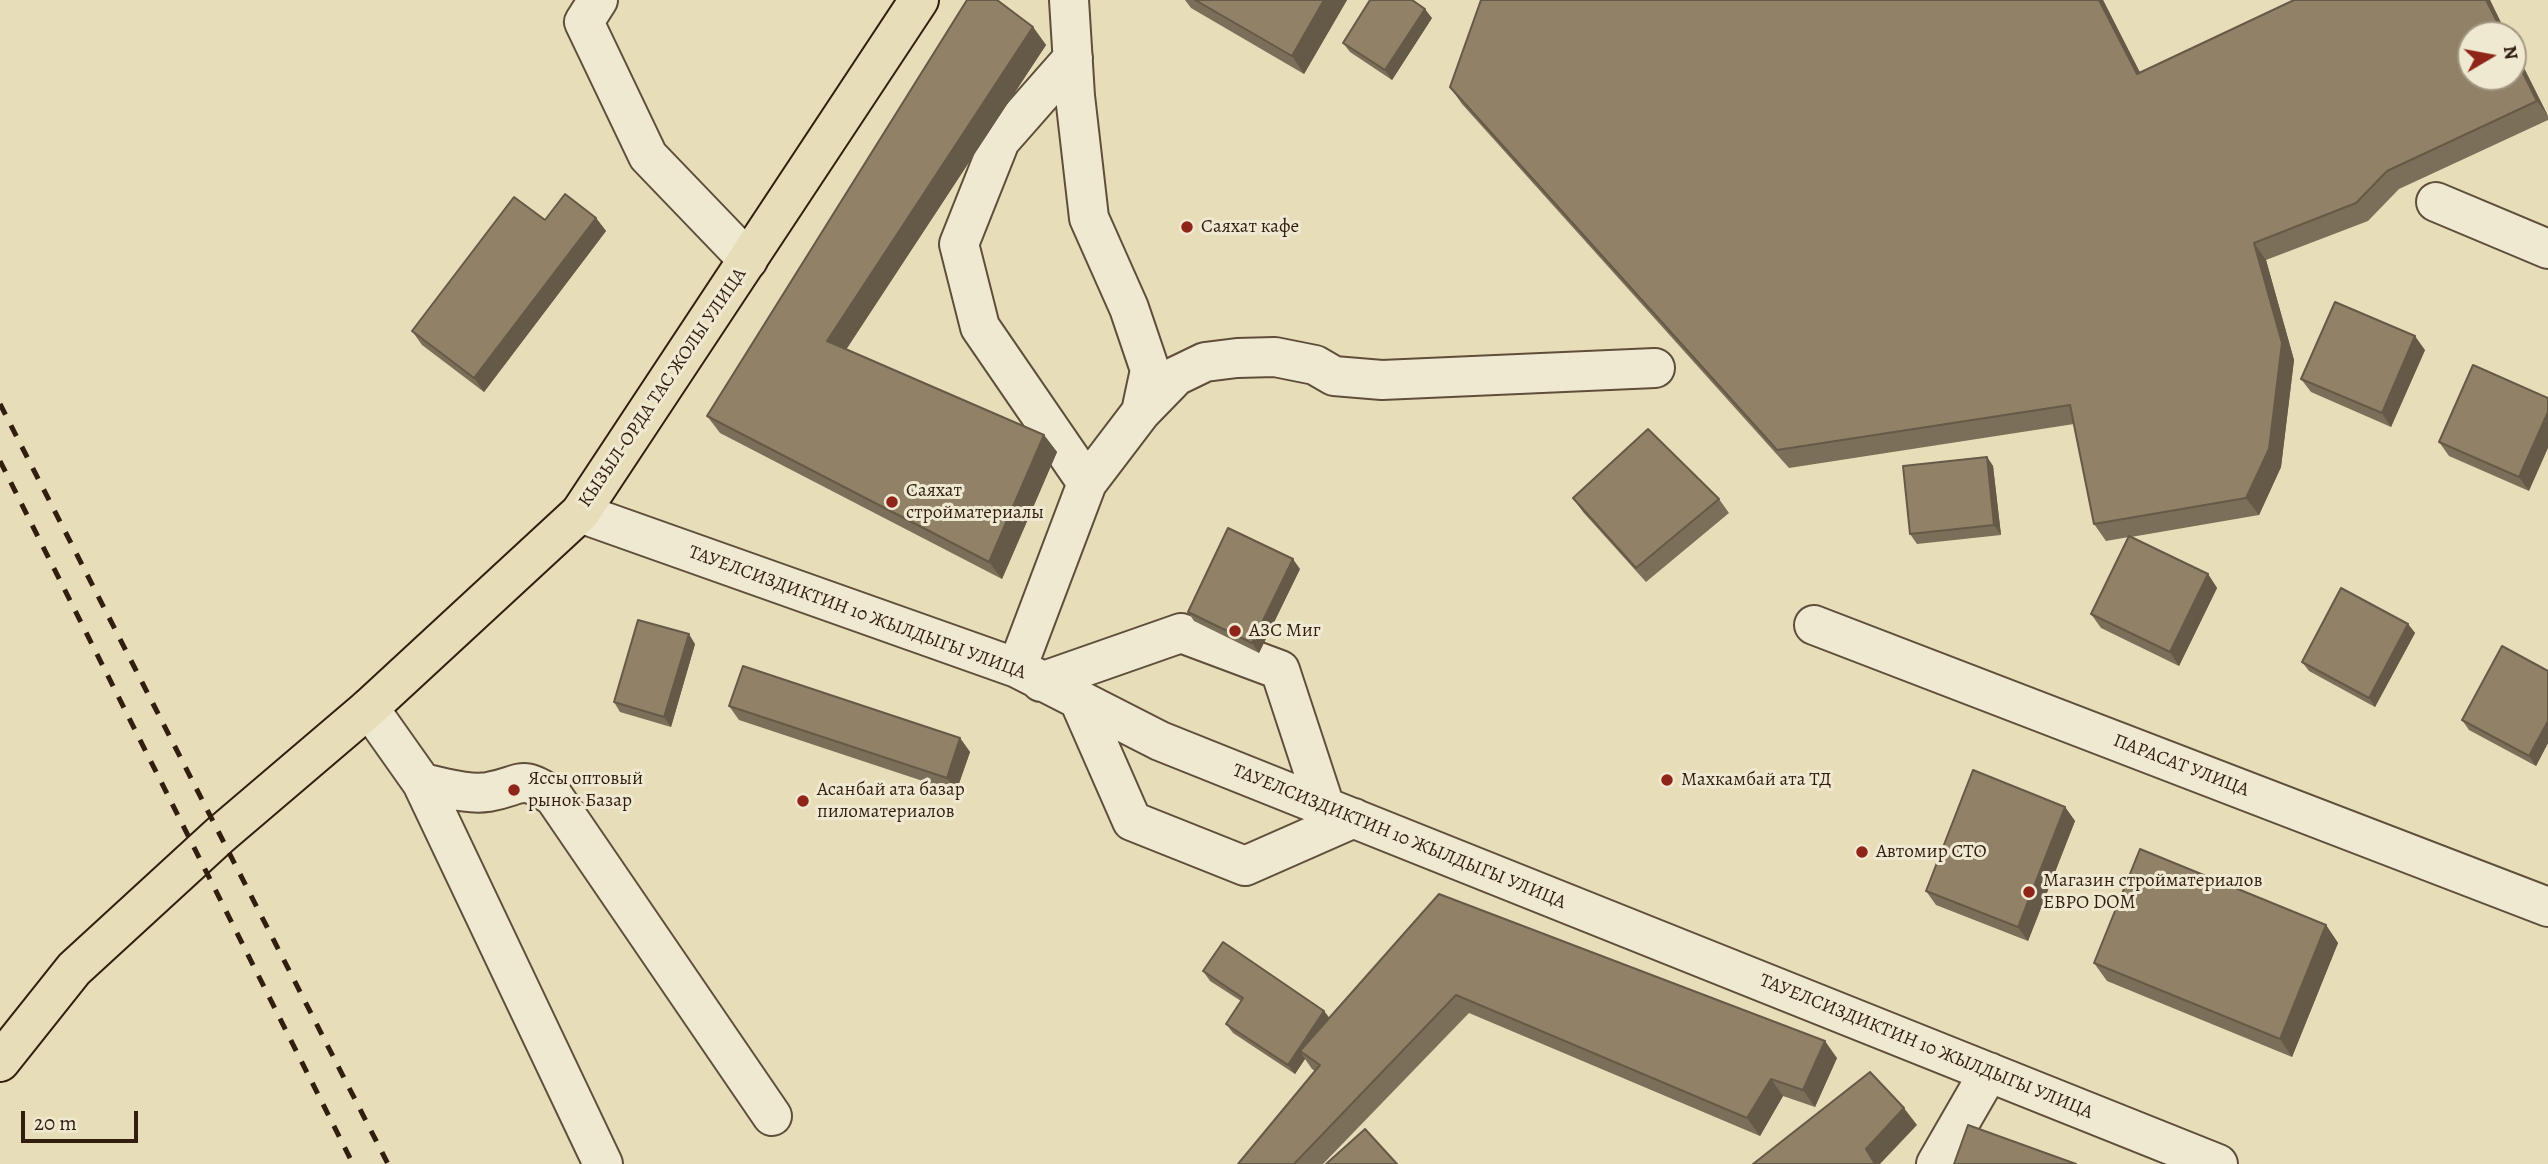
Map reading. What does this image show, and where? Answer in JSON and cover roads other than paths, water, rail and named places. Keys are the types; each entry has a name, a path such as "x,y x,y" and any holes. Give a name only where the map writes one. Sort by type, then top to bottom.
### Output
{"main road":[{"name":"КЫЗЫЛ-ОРДА ТАС ЖОЛЫ УЛИЦА","path":"0,1062 74,969 220,835 369,708 580,513 919,0"}],"street":[{"path":"598,0 584,22 648,156 748,260"},
{"path":"1069,0 1089,218 1129,308 1150,370 1142,412"},
{"path":"1073,58 1000,141 959,244 980,327 1087,482"},
{"path":"2436,202 2548,249"},
{"path":"1077,698 1132,821 1245,866 1340,813 1280,670 1181,633 1029,675 1042,607 1087,482 1142,412 1176,376 1205,362 1275,357 1315,365 1334,376 1382,380 1655,368"},
{"name":"ТАУЕЛСИЗДИКТИН 10 ЖЫЛДЫГЫ УЛИЦА","path":"580,513 1029,675 1160,741 2218,1164"},
{"name":"ПАРАСАТ УЛИЦА","path":"1814,625 2548,907"},
{"path":"369,708 422,783 603,1164"},
{"path":"422,783 478,792 488,792 518,782 534,783 554,796 772,1116"},
{"path":"1936,1164 1989,1072"}],"railway":[{"path":"0,404 388,1164"},
{"path":"0,461 353,1164"}],"place":[{"name":"Саяхат кафе","path":"1187,227"},
{"name":"Саяхат стройматериалы","path":"892,502"},
{"name":"АЗС Миг","path":"1235,631"},
{"name":"Махкамбай ата ТД","path":"1667,780"},
{"name":"Яссы оптовый рынок Базар","path":"514,790"},
{"name":"Асанбай ата базар пиломатериалов","path":"803,801"},
{"name":"Автомир СТО","path":"1862,852"},
{"name":"Магазин стройматериалов ЕВРО DOM","path":"2029,892"}]}
